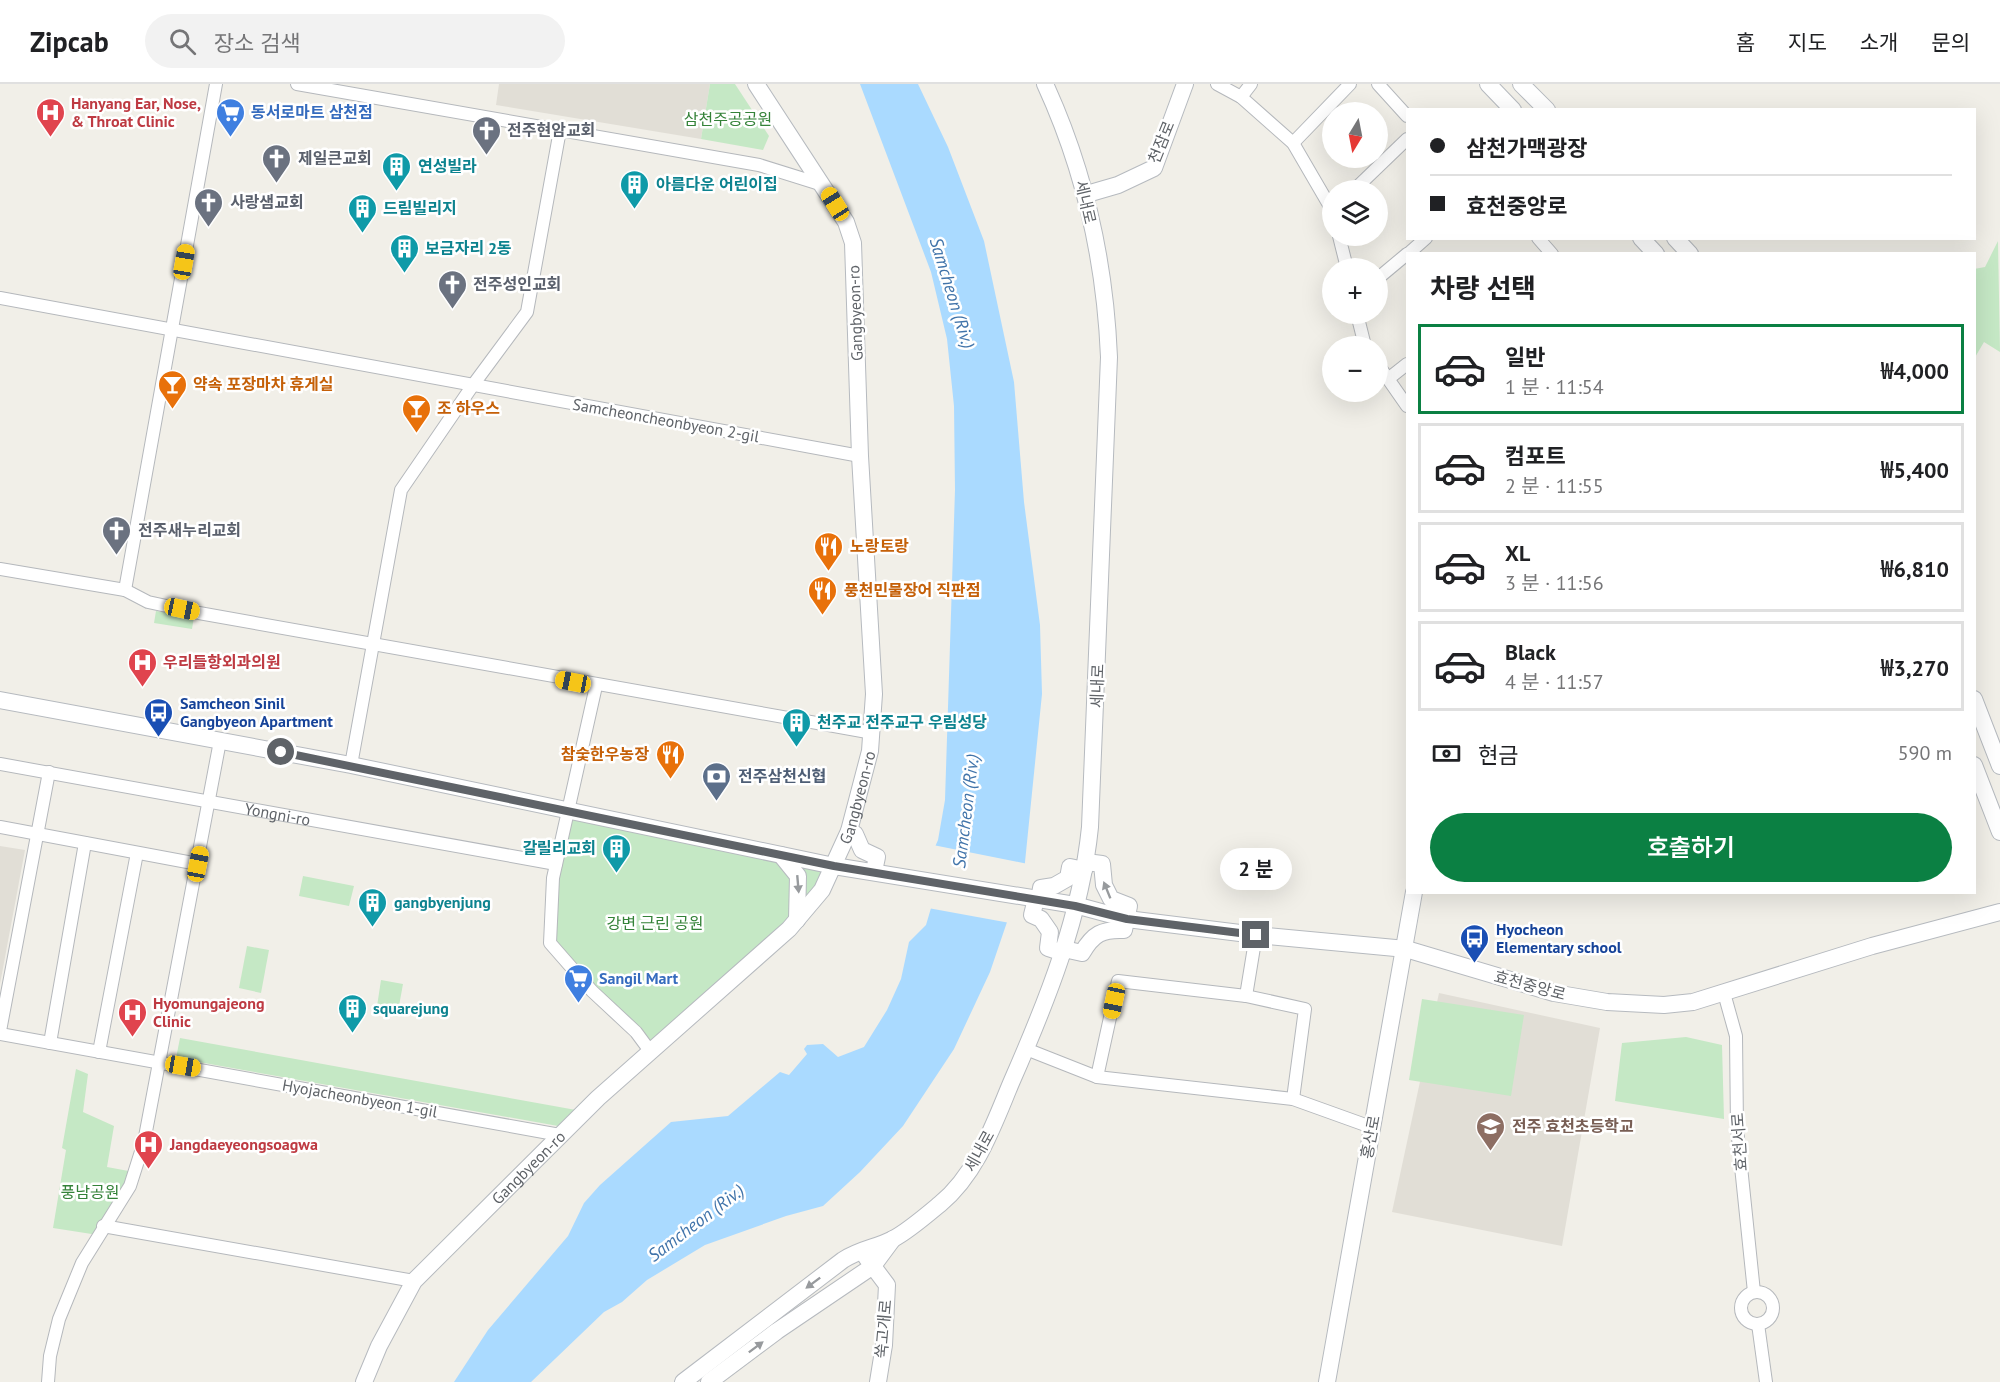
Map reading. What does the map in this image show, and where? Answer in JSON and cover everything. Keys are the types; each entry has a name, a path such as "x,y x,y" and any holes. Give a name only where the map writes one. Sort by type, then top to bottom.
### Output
{"street":[{"path":"125,590 216,84"},
{"path":"297,84 759,165 824,185"},
{"name":"Gangbyeon-ro","path":"364,1382 379,1346 414,1281 560,1135 650,1051 798,920 822,890 837,866 852,832 873,734 874,694 860,456 853,243 846,222 824,185 756,84"},
{"name":"세내로","path":"709,1382 777,1331 873,1266 893,1239 940,1204 977,1161 1046,1004 1064,951 1085,866 1096,724 1108,357 1107,309 1087,194 1065,129 1045,84"},
{"name":"천잠로","path":"1087,194 1118,185 1154,168 1185,84"},
{"path":"1217,84 1241,97 1293,143 1322,193"},
{"path":"1241,97 1251,84"},
{"path":"1293,143 1350,84"},
{"path":"1378,84 1406,115"},
{"path":"1488,84 1512,108"},
{"path":"1521,84 1545,108"},
{"path":"351,765 401,490 473,385 527,312 560,130"},
{"path":"1364,180 1406,140"},
{"path":"1409,252 1424,240"},
{"path":"1643,240 1654,252"},
{"path":"1677,240 1688,252"},
{"path":"1388,270 1406,255"},
{"name":"Samcheoncheonbyeon 2-gil","path":"0,298 860,456"},
{"path":"1406,365 1388,379 1406,405"},
{"path":"0,569 125,590 148,602 200,613 873,734"},
{"path":"596,686 556,864 550,943 592,991 636,1032 650,1051"},
{"path":"0,699 351,765 781,855 874,871 877,857 862,850 852,832"},
{"path":"1976,704 2000,766"},
{"path":"48,1382 50,1356 59,1319 82,1263 130,1186 144,1142 220,741"},
{"name":"Yongni-ro","path":"0,764 556,864"},
{"path":"1976,770 2000,832"},
{"name":"Hyojacheonbyeon 1-gil","path":"49,772 0,1032 560,1135"},
{"path":"0,827 198,864"},
{"path":"50,1043 85,843"},
{"path":"99,1052 137,853"},
{"path":"781,855 798,876 798,920"},
{"path":"1102,864 1104,885 1112,899 1129,906 1124,930 1107,929 1091,937 1082,953 1048,948 1050,932 1032,915 1043,901 1041,888 1068,878 1070,867 1085,866 1102,864"},
{"name":"효천중앙로","path":"874,871 1075,906 1127,919 1256,935 1406,949 1554,993 1607,1002 1664,1005 1693,1002 1872,946 2000,912"},
{"name":"홍산로","path":"1327,1382 1371,1128 1406,949 1414,894"},
{"path":"1246,996 1256,935"},
{"path":"1097,1077 1118,981 1246,996 1305,1009 1293,1099"},
{"name":"효천서로","path":"1724,993 1736,1036 1737,1128 1754,1292"},
{"path":"1026,1048 1097,1077 1293,1099 1371,1128"},
{"path":"104,1226 414,1281"},
{"name":"세내로","path":"683,1382 860,1249 893,1239"},
{"name":"쑥고개로","path":"860,1249 887,1285 884,1345 878,1382"},
{"path":"1754,1292 1764,1293 1773,1305 1771,1316 1758,1324 1748,1321 1741,1307 1744,1297 1754,1292"},
{"path":"1758,1324 1766,1382"}],"shaded area":[{"path":"499,84 710,84 701,139 496,105"},
{"path":"0,846 25,850 0,984"},
{"name":"전주 효천초등학교","path":"1439,993 1600,1028 1562,1246 1392,1212"}],"green space":[{"name":"삼천주공공원","path":"710,84 735,84 769,136 763,150 701,139"},
{"path":"1998,241 2000,352 1984,342 1976,356 1976,269 1985,267"},
{"path":"156,611 194,617 192,629 154,623"},
{"name":"강변 근린 공원","path":"568,810 834,866 822,890 650,1051 550,943"},
{"path":"303,876 354,886 349,906 299,896"},
{"path":"247,946 269,950 261,993 239,988"},
{"path":"381,980 403,984 397,1017 376,1013"},
{"path":"1422,999 1524,1015 1511,1096 1409,1080"},
{"path":"1686,1037 1722,1045 1724,1119 1615,1101 1622,1043"},
{"path":"180,1038 576,1110 558,1126 176,1058"},
{"name":"풍남공원","path":"76,1069 88,1074 83,1112 114,1126 107,1167 134,1172 98,1235 53,1228 66,1150 62,1148"}],"water":[{"name":"Samcheon (Riv.)","path":"860,84 918,84 948,147 984,241 1014,382 1024,502 1040,625 1042,694 1024,872 990,972 954,1049 903,1126 860,1172 823,1206 786,1216 705,1245 647,1280 622,1302 604,1312 531,1382 454,1382 488,1330 568,1236 584,1203 600,1185 671,1122 728,1116 780,1072 789,1075 807,1054 804,1049 807,1045 823,1044 838,1057 864,1047 887,1010 901,979 909,942 926,925 931,908 921,879 938,840 945,800 955,490 954,406 947,339 931,272"}],"pier":[{"path":"933,845 1028,864 1010,923 928,908 918,879"}],"place":[{"name":"Hanyang Ear, Nose, & Throat Clinic","path":"50,138"},
{"name":"동서로마트 삼천점","path":"230,138"},
{"name":"전주현암교회","path":"486,156"},
{"name":"제일큰교회","path":"277,184"},
{"name":"연성빌라","path":"397,192"},
{"name":"아름다운 어린이집","path":"635,210"},
{"name":"사랑샘교회","path":"209,228"},
{"name":"드림빌리지","path":"362,234"},
{"name":"보금자리 2동","path":"404,274"},
{"name":"전주성인교회","path":"452,310"},
{"name":"약속 포장마차 휴게실","path":"172,410"},
{"name":"조 하우스","path":"416,434"},
{"name":"전주새누리교회","path":"117,556"},
{"name":"노랑토랑","path":"829,572"},
{"name":"풍천민물장어 직판점","path":"823,616"},
{"name":"우리들항외과의원","path":"142,688"},
{"name":"Samcheon Sinil Gangbyeon Apartment","path":"159,738"},
{"name":"천주교 전주교구 우림성당","path":"796,748"},
{"name":"참숯한우농장","path":"670,780"},
{"name":"전주삼천신협","path":"717,802"},
{"name":"갈릴리교회","path":"617,874"},
{"name":"gangbyenjung","path":"373,928"},
{"name":"Hyocheon Elementary school","path":"1475,964"},
{"name":"Sangil Mart","path":"578,1004"},
{"name":"squarejung","path":"352,1034"},
{"name":"Hyomungajeong Clinic","path":"132,1038"},
{"name":"전주 효천초등학교","path":"1491,1152"},
{"name":"Jangdaeyeongsoagwa","path":"149,1170"}],"route":[{"path":"281,752 834,866 1075,906 1127,919 1256,935"}]}
